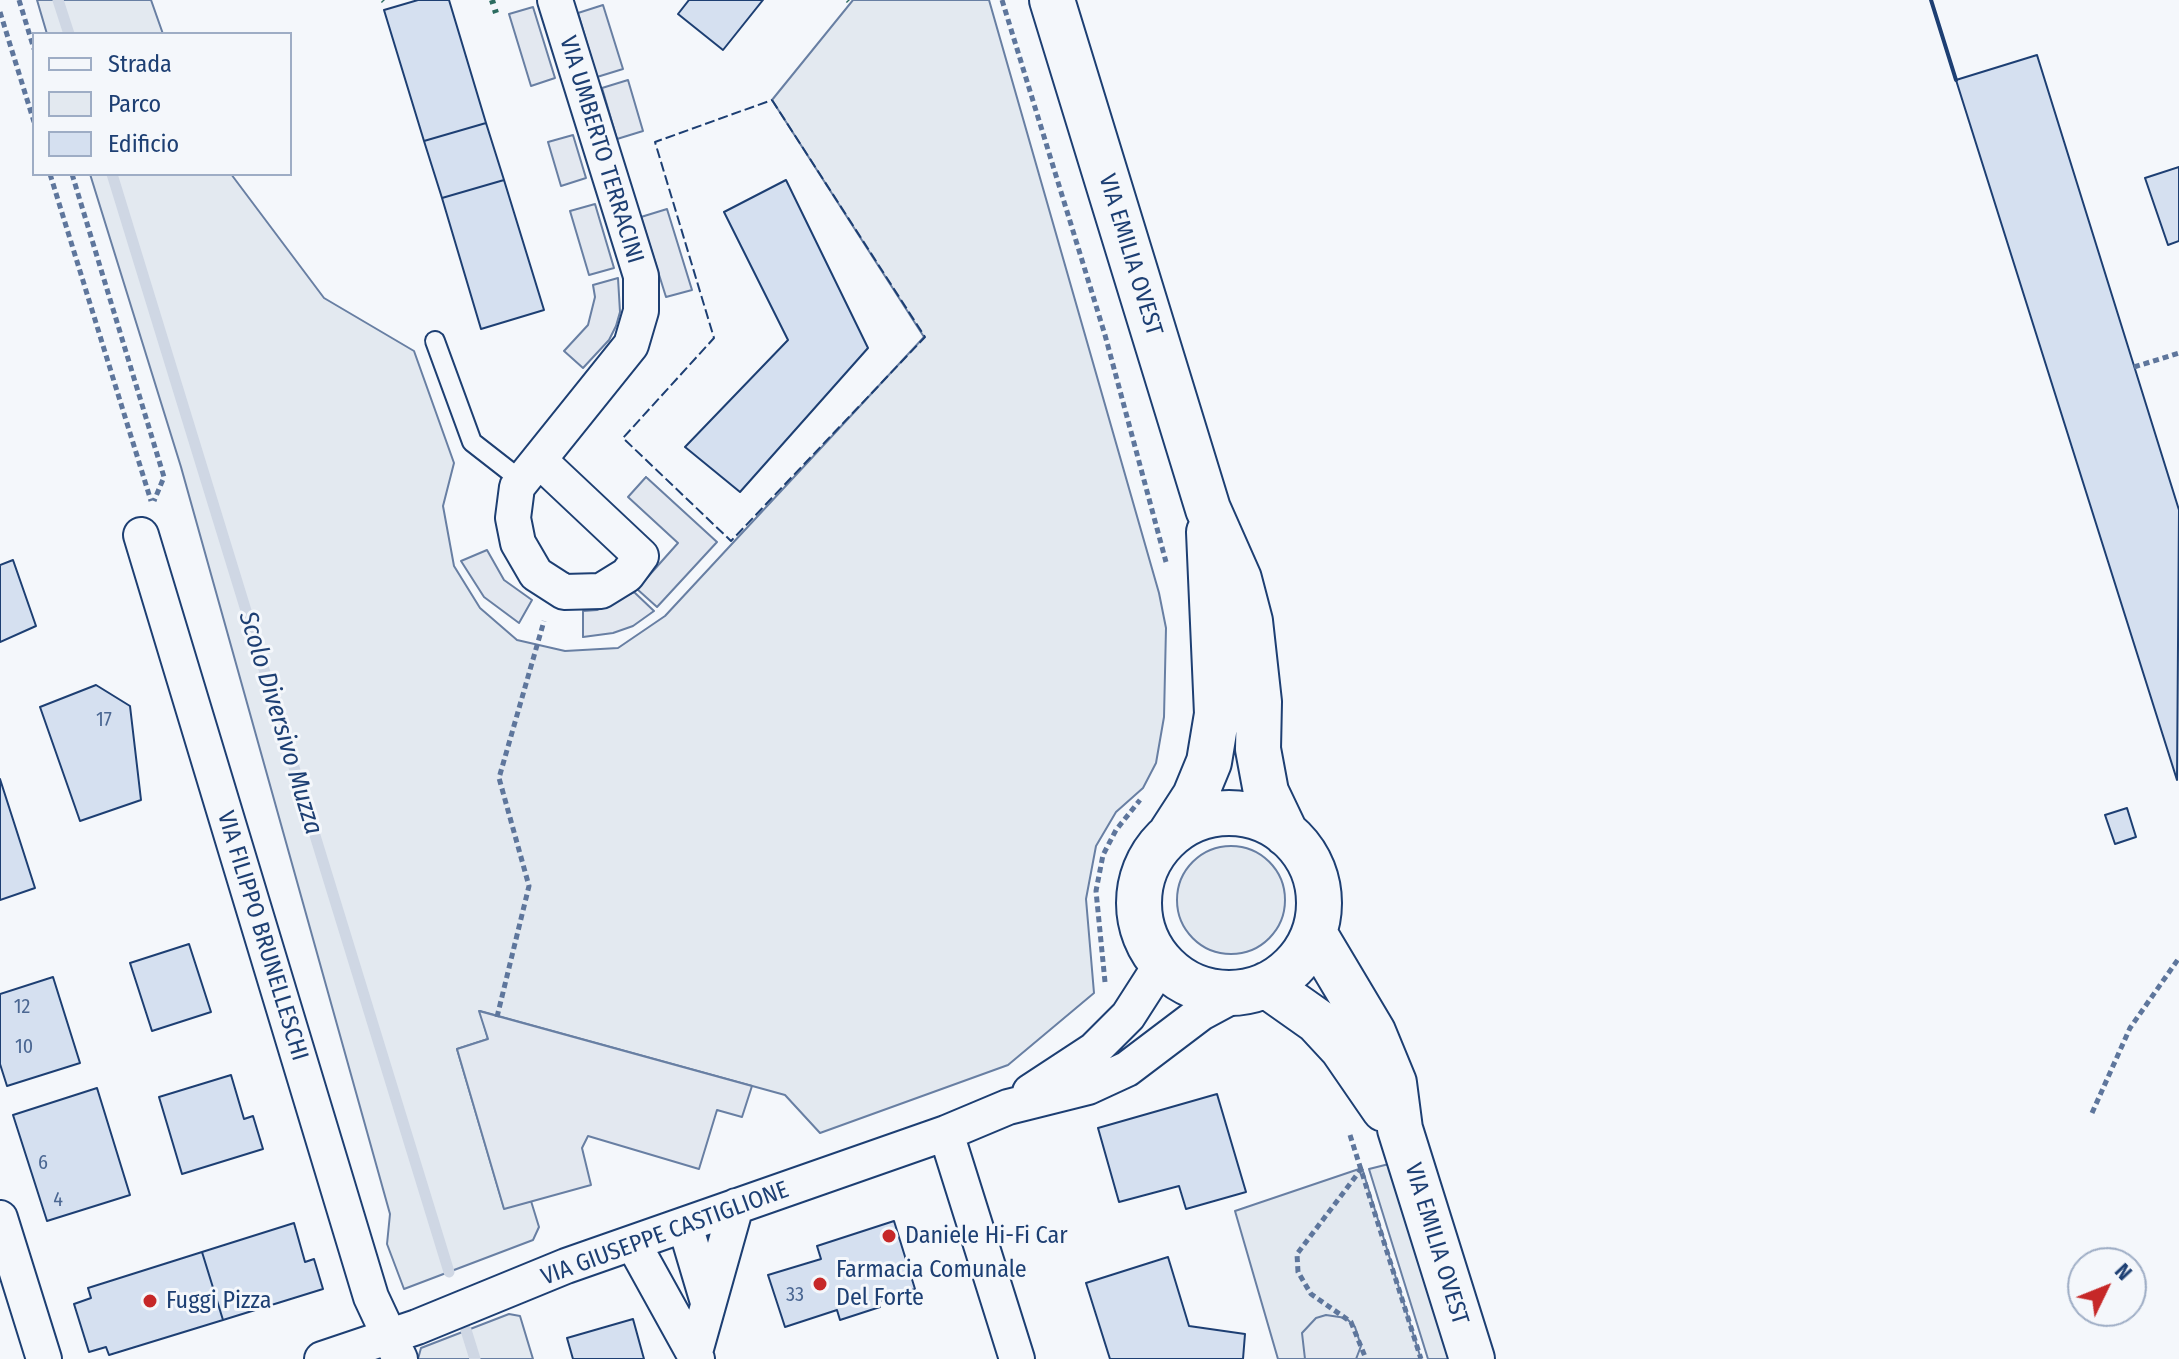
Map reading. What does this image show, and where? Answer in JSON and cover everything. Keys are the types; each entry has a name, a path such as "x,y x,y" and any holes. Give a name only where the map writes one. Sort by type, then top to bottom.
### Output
{"main road":[{"name":"VIA EMILIA OVEST","path":"1052,0 1208,509 1239,579 1250,621 1259,702 1258,749 1266,792 1286,834"},
{"name":"VIA EMILIA OVEST","path":"1171,833 1195,796 1209,762 1217,714 1208,509"},
{"path":"1233,813 1253,816 1286,834 1305,857 1316,884 1319,903 1314,933 1299,959 1253,988 1213,991 1185,982 1162,963 1146,939 1139,911 1140,882 1152,855 1171,833 1196,818 1233,813"},
{"name":"VIA EMILIA OVEST","path":"1314,933 1373,1032 1394,1083 1400,1129 1472,1359"},
{"name":"VIA EMILIA OVEST","path":"1253,988 1317,1021 1342,1048 1400,1129"}],"street":[{"name":"VIA UMBERTO TERRACINI","path":"554,586 536,574 518,543 513,518 517,487 631,345 641,311 641,276 555,0"},
{"path":"530,470 641,556 627,575 601,591 564,592 554,586"},
{"name":"VIA FILIPPO BRUNELLESCHI","path":"147,520 371,1297 396,1347"},
{"name":"VIA GIUSEPPE CASTIGLIONE","path":"1008,1107 1094,1050 1128,1016 1162,963"},
{"name":"VIA GIUSEPPE CASTIGLIONE","path":"322,1359 396,1347 566,1266 634,1245 946,1133 1008,1107 1088,1087 1127,1069 1201,1013 1253,988"},
{"path":"946,1133 1017,1359"},
{"path":"696,1356 707,1299 736,1206"},
{"path":"0,1218 44,1359"},
{"path":"685,1225 707,1299"},
{"path":"634,1245 696,1356"}],"lane":[{"path":"435,341 472,442 530,470"}],"path":[{"path":"19,0 32,42"},
{"path":"1002,0 1105,335 1167,564"},
{"path":"0,12 32,116"},
{"path":"51,176 147,520"},
{"path":"73,176 164,477 147,520"},
{"path":"2134,367 2179,353"},
{"path":"497,1017 529,886 499,778 554,586"},
{"path":"1107,989 1100,960 1096,891 1103,855 1123,820 1146,794"},
{"path":"2092,1113 2130,1028 2179,958"},
{"path":"1347,1125 1421,1359"},
{"path":"1362,1168 1297,1254 1298,1272 1311,1294 1351,1322 1366,1359"}],"green space":[{"path":"37,0 151,0 162,32 46,32"},
{"path":"853,0 989,0 1159,593 1166,628 1164,717 1156,763 1143,788 1116,812 1096,846 1086,899 1094,993 1008,1065 820,1133 785,1095 480,1011 488,1039 457,1049 504,1208 531,1201 539,1227 533,1240 404,1289 387,1244 390,1214 181,467 91,176 232,176 324,298 414,351 454,463 443,506 454,566 480,608 517,640 565,651 618,648 665,616 924,337 772,100"},
{"path":"1231,846 1252,850 1269,862 1281,879 1285,900 1281,921 1269,938 1252,950 1231,954 1210,950 1193,938 1181,921 1177,900 1181,879 1193,862 1210,850"},
{"path":"1389,1164 1450,1359 1428,1359 1369,1169"},
{"path":"1362,1168 1421,1359 1278,1359 1235,1211"},
{"path":"509,1314 520,1316 533,1359 418,1359 421,1348"}],"shaded area":[{"path":"603,5 623,69 597,77 578,13"},
{"path":"533,7 555,78 531,86 509,14"},
{"path":"628,80 643,131 617,139 602,88"},
{"path":"573,135 586,178 561,186 548,142"},
{"path":"595,204 614,268 589,275 570,211"},
{"path":"667,209 692,290 666,297 641,217"},
{"path":"618,278 620,312 616,326 609,340 583,368 564,351 588,325 595,297 593,285"},
{"path":"646,477 717,542 657,607 637,589 678,543 628,497"},
{"path":"487,550 504,580 532,600 519,623 484,597 461,561"},
{"path":"634,592 654,611 633,626 613,633 583,637 583,611 597,610"},
{"path":"479,1011 752,1086 742,1117 717,1110 699,1169 588,1136 582,1148 591,1185 504,1209 457,1049 488,1039"},
{"path":"1326,1315 1346,1318 1355,1327 1361,1346 1356,1359 1305,1359 1302,1333 1316,1318"}],"building":[{"path":"418,0 449,0 486,123 424,141 384,10"},
{"path":"689,0 763,0 723,50 678,14"},
{"path":"2037,55 2179,510 2177,780 1956,80"},
{"path":"486,123 504,180 442,198 424,141"},
{"path":"2179,167 2179,241 2168,245 2145,178"},
{"path":"504,180 544,310 481,329 442,198"},
{"path":"786,180 868,348 740,492 685,447 788,340 724,212"},
{"path":"13,560 36,626 0,642 0,565"},
{"path":"96,685 130,706 141,800 80,821 40,707"},
{"path":"0,779 35,888 0,900"},
{"path":"2127,808 2136,837 2115,844 2105,815"},
{"path":"189,944 211,1012 152,1031 130,963"},
{"path":"53,977 80,1063 7,1086 0,1064 0,994"},
{"path":"231,1075 244,1119 253,1116 263,1149 182,1174 159,1097"},
{"path":"97,1088 130,1195 47,1221 13,1115"},
{"path":"1217,1094 1246,1192 1186,1209 1179,1186 1119,1202 1098,1128"},
{"path":"894,1221 915,1289 879,1301 880,1307 840,1320 837,1310 785,1327 768,1275 821,1259 817,1246"},
{"path":"294,1223 305,1262 314,1259 323,1289 223,1320 202,1252"},
{"name":"Fuggi Pizza","path":"202,1252 223,1320 109,1355 106,1347 89,1352 74,1304 91,1298 88,1288"},
{"path":"1168,1257 1189,1326 1245,1334 1243,1359 1110,1359 1086,1283"},
{"path":"633,1319 644,1359 573,1359 567,1338"}],"waterway":[{"name":"Scolo Diversivo Muzza","path":"58,0 68,32"},
{"name":"Scolo Diversivo Muzza","path":"113,176 449,1272"},
{"name":"Scolo Diversivo Muzza","path":"466,1330 475,1359"}],"hedge":[{"path":"492,0 496,13"}],"fence":[{"path":"772,100 925,337 731,541 623,438 714,338 655,142 772,100"}],"wall":[{"path":"1931,0 1956,80"}],"place":[{"name":"Daniele Hi-Fi Car","path":"889,1236"},
{"name":"Farmacia Comunale Del Forte","path":"820,1284"},
{"name":"Fuggi Pizza","path":"150,1301"}]}
